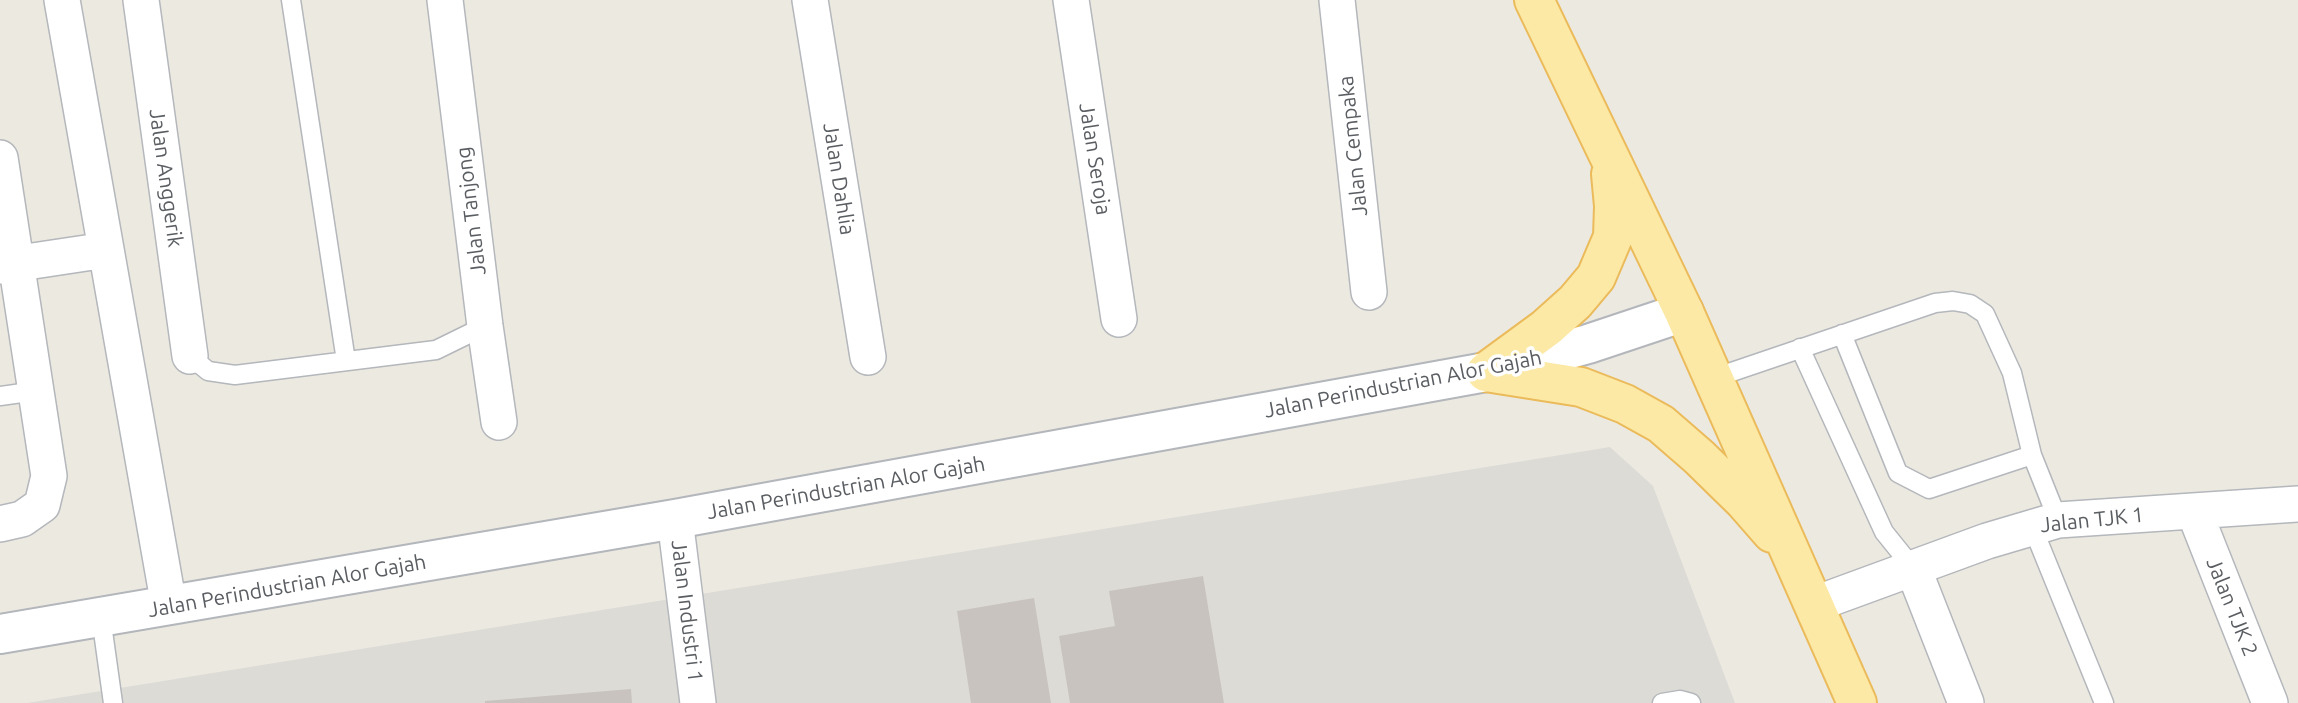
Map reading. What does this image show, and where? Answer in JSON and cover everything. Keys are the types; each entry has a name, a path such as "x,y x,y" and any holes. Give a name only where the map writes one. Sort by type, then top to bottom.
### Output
{"main road":[{"path":"1534,0 1684,312 1857,703"},
{"path":"1486,372 1546,328 1575,302 1597,277 1613,237 1615,206 1609,154"},
{"path":"1486,372 1581,387 1625,404 1661,424 1744,501 1796,560"}],"street":[{"path":"62,0 169,607"},
{"name":"Jalan Anggerik","path":"141,0 190,356"},
{"name":"Jalan Tanjong","path":"445,0 499,422"},
{"name":"Jalan Dahlia","path":"810,0 868,357"},
{"name":"Jalan Seroja","path":"1071,0 1119,318"},
{"name":"Jalan Cempaka","path":"1336,0 1369,292"},
{"path":"0,158 8,265 36,391 49,476 42,505 22,519 0,524"},
{"path":"8,265 106,250"},
{"name":"Jalan Perindustrian Alor Gajah","path":"0,634 675,519 1486,372 1588,344 1684,312"},
{"name":"Jalan TJK 1","path":"1815,604 2045,523 2298,504"},
{"name":"Jalan TJK 2","path":"2194,511 2270,703"},
{"name":"Jalan Industri 1","path":"675,519 698,703"},
{"path":"1913,568 1966,703"}],"lane":[{"path":"291,0 346,361"},
{"path":"1714,378 1935,303 1953,301 1970,304 1985,314 2012,373 2020,398 2045,523 2104,703"},
{"path":"190,356 208,371 236,375 436,350 485,326"},
{"path":"1842,334 1898,473 1929,489 2032,455"},
{"path":"1800,348 1884,532 1913,568"},
{"path":"0,396 36,391"},
{"path":"101,617 113,703"},
{"path":"1662,703 1680,700 1691,703"}],"shaded area":[{"path":"1610,447 1653,486 1735,703 27,703"}],"building":[{"path":"1203,576 1224,703 1070,703 1059,636 1115,626 1109,591"},
{"path":"1034,598 1051,703 971,703 957,611"},
{"path":"631,689 632,703 485,703 485,701"}]}
